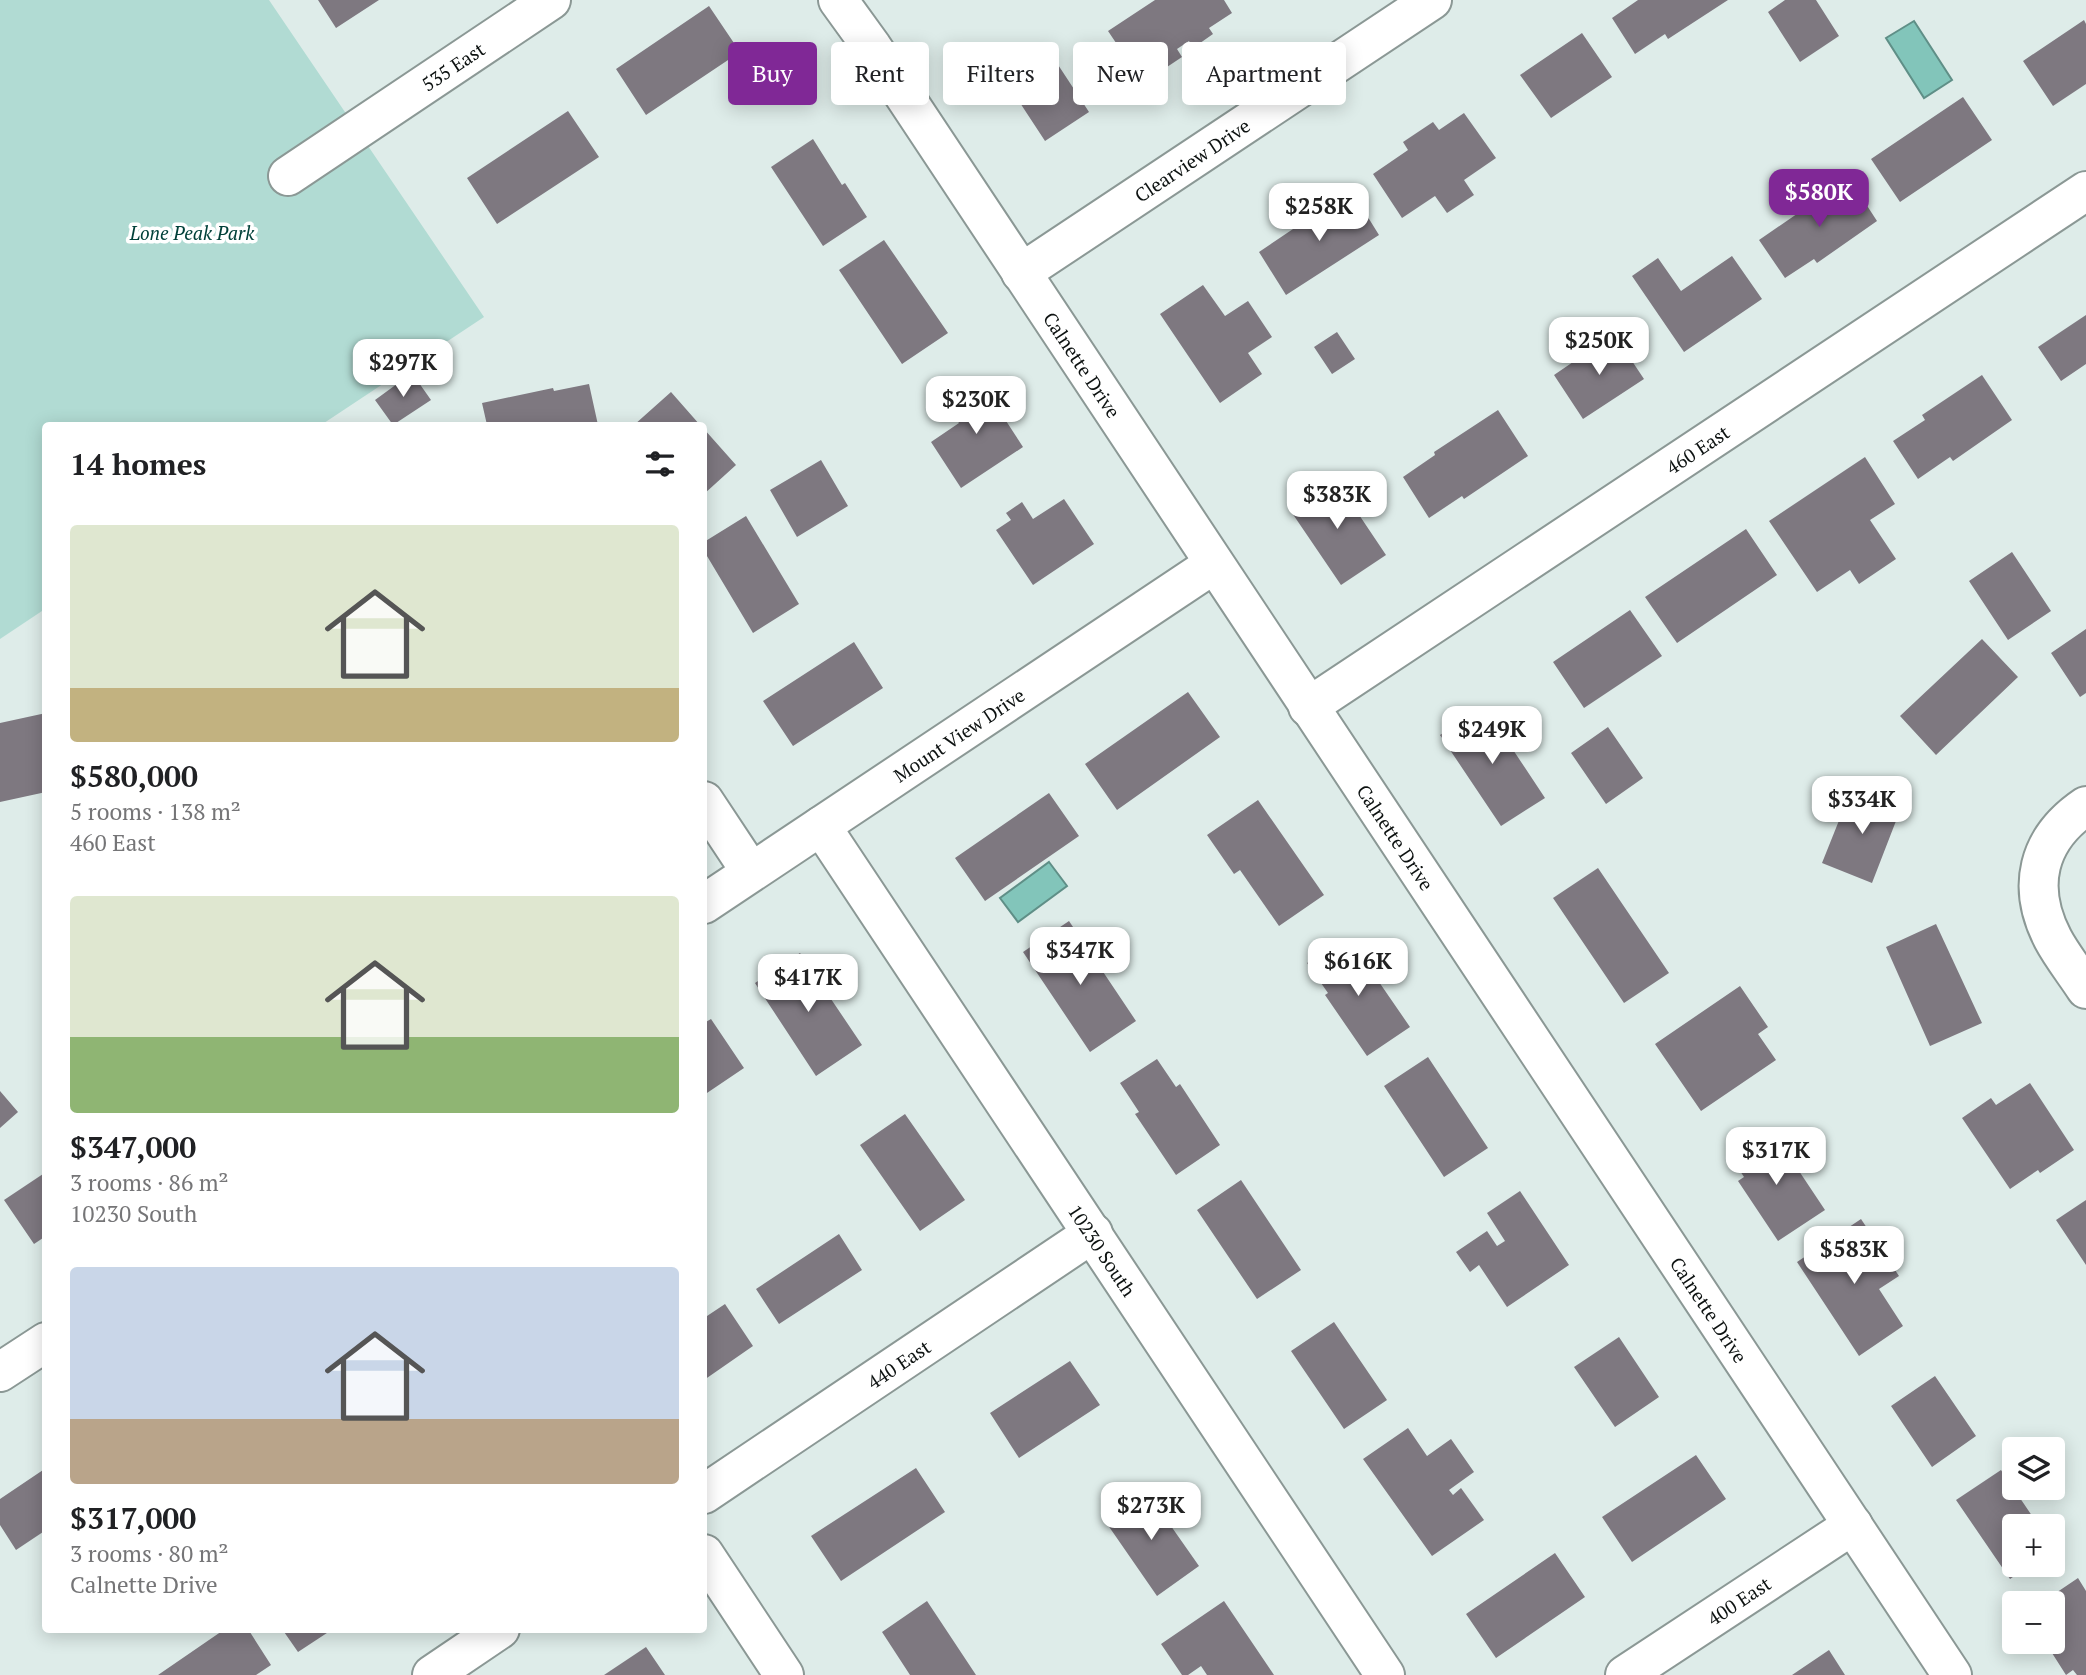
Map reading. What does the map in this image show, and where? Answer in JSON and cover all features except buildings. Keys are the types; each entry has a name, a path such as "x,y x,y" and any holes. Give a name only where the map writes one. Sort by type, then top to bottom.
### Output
{"street":[{"name":"535 East","path":"288,176 551,0"},
{"name":"Calnette Drive","path":"838,0 1952,1675"},
{"name":"Clearview Drive","path":"1021,273 1432,0"},
{"name":"460 East","path":"1308,707 2086,191"},
{"name":"Mount View Drive","path":"707,902 1214,564"},
{"path":"707,806 751,872"},
{"path":"2086,806 2061,827 2048,845 2039,867 2038,892 2044,918 2054,940 2086,989"},
{"name":"10230 South","path":"821,826 1385,1675"},
{"name":"440 East","path":"707,1492 1093,1233"},
{"path":"0,1372 42,1345"},
{"name":"400 East","path":"1625,1675 1853,1525"},
{"path":"707,1559 784,1675"},
{"path":"432,1675 494,1633"}],"green space":[{"name":"Lone Peak Park","path":"0,0 269,0 484,317 326,422 42,422 42,611 0,639"}],"shaded area":[{"path":"1914,21 1952,80 1924,98 1886,38"},
{"path":"1049,862 1067,886 1018,922 1000,898"}]}
